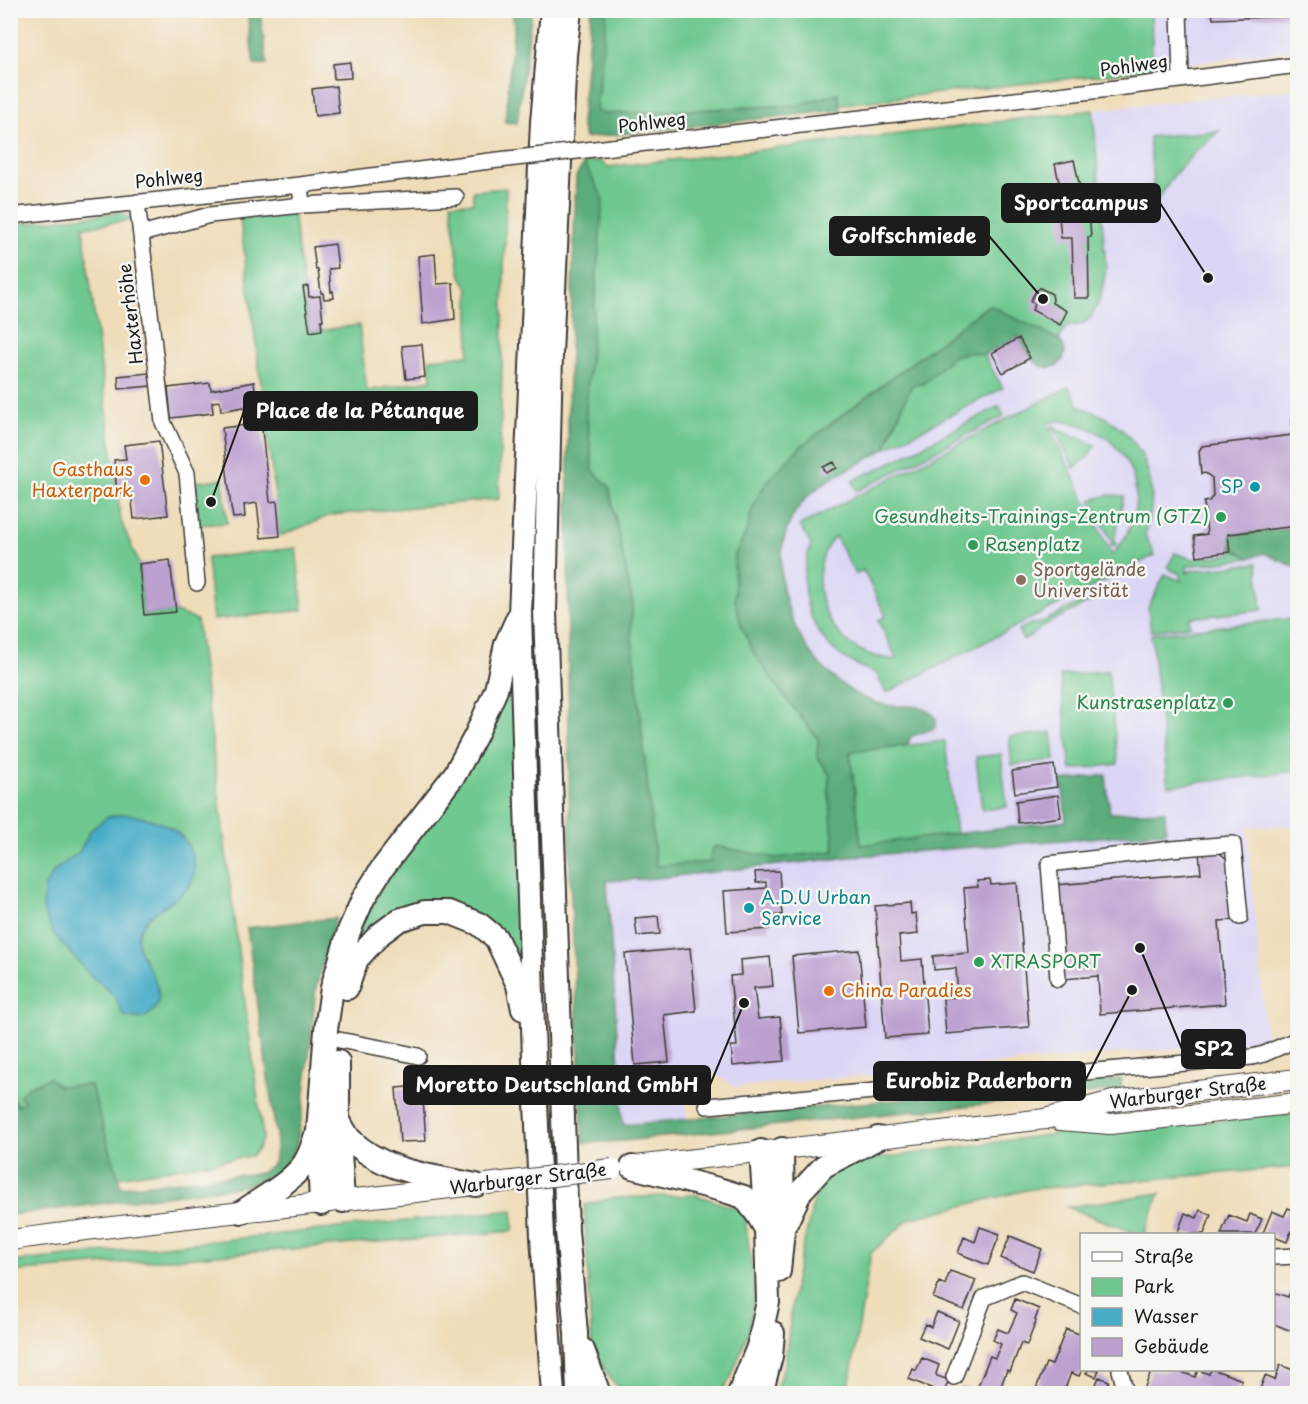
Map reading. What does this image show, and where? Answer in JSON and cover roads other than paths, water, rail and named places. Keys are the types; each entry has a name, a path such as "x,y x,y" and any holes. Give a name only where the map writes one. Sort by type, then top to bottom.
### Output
{"highway":[{"path":"552,10 542,122 520,613 534,1059 542,1236 553,1394"},
{"path":"570,10 565,55 551,354 545,612 567,1231 576,1333 578,1394"},
{"path":"321,1204 318,1131 326,1030 332,988 349,931 363,899 381,870 455,774 476,735 495,690 506,644 520,613"},
{"path":"343,1201 338,1119 339,1040 343,998 357,959 380,934 399,920 424,912 449,912 479,924 496,938 518,985 534,1059"},
{"path":"338,1119 348,1137 379,1160 397,1167 481,1184"},
{"path":"242,1212 296,1174 305,1163 318,1131"},
{"path":"740,1394 758,1347 768,1302 774,1230 792,1210 801,1191 824,1166 878,1138"},
{"path":"761,1394 771,1356 774,1230 772,1150"},
{"path":"622,1168 744,1197 757,1214 774,1230"},
{"path":"576,1333 599,1394"}],"main road":[{"name":"Warburger Straße","path":"10,1240 1045,1119 1113,1101 1298,1079"},
{"name":"Warburger Straße","path":"1045,1119 1110,1124 1298,1103"}],"street":[{"path":"1179,10 1181,79"},
{"name":"Pohlweg","path":"10,216 300,184 1298,65"},
{"path":"300,184 302,205"},
{"path":"141,234 210,215 302,205 456,196"},
{"name":"Haxterhöhe","path":"137,202 163,422 187,473 197,584"},
{"path":"1058,979 1049,864 1233,844 1240,917"},
{"name":"Warburger Straße","path":"707,1106 1252,1057 1298,1039"},
{"path":"339,1040 418,1056"},
{"path":"1275,1257 1298,1256"},
{"path":"954,1377 984,1298 1022,1282 1080,1305"},
{"path":"1120,1371 1126,1394"}],"water":[{"path":"125,814 154,820 179,834 190,850 194,867 192,880 186,890 153,914 144,923 138,935 141,953 156,983 158,1003 146,1017 138,1018 123,1015 115,997 91,976 53,933 43,911 44,888 55,870 79,852 91,830 107,817"}],"place":[{"name":"Sportcampus","path":"1208,278"},
{"name":"Golfschmiede","path":"1043,299"},
{"name":"Gasthaus Haxterpark","path":"145,480"},
{"name":"SP","path":"1255,487"},
{"name":"Place de la Pétanque","path":"211,502"},
{"name":"Gesundheits-Trainings-Zentrum (GTZ)","path":"1221,517"},
{"name":"Rasenplatz","path":"973,545"},
{"name":"Sportgelände Universität","path":"1021,580"},
{"name":"Kunstrasenplatz","path":"1228,703"},
{"name":"A.D.U Urban Service","path":"749,908"},
{"name":"SP2","path":"1140,948"},
{"name":"XTRASPORT","path":"979,962"},
{"name":"Eurobiz Paderborn","path":"1132,990"},
{"name":"China Paradies","path":"829,991"},
{"name":"Moretto Deutschland GmbH","path":"744,1003"}]}
